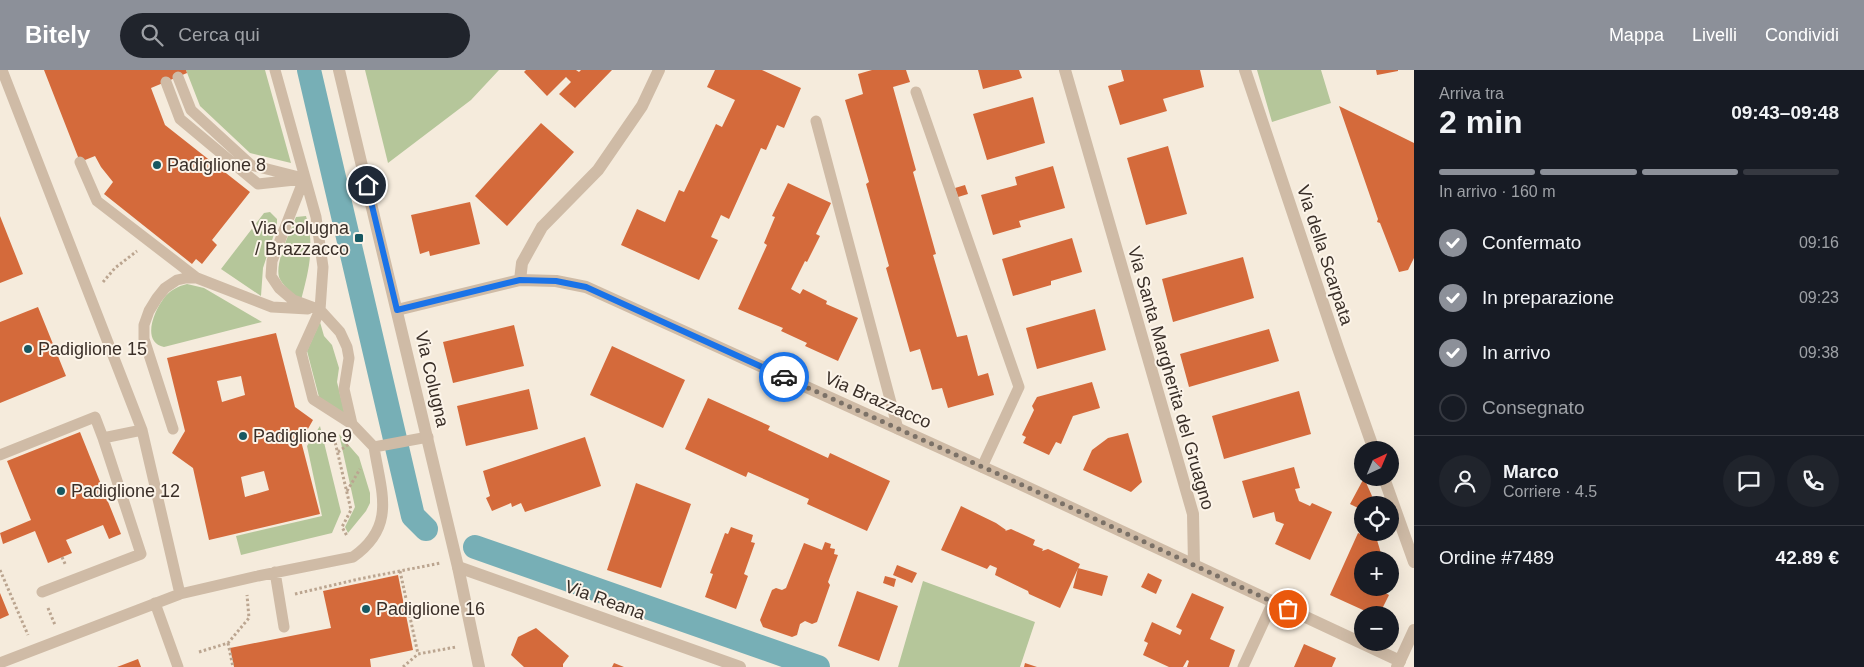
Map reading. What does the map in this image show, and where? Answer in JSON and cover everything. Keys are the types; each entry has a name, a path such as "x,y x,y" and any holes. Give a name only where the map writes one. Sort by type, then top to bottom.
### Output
{"street":[{"name":"Via Colugna","path":"339,70 428,437 479,667"},
{"path":"520,280 522,263 542,227 598,170 642,106 659,70"},
{"name":"Via Santa Margherita del Gruagno","path":"1065,70 1193,514 1194,565"},
{"name":"Via della Scarpata","path":"1246,70 1371,441"},
{"name":"Via Brazzacco","path":"397,310 520,280 556,281 586,287 1194,565"},
{"path":"1387,486 1414,562"},
{"name":"Via Reana","path":"457,563 740,667"},
{"path":"1194,565 1398,664 1414,630"}],"lane":[{"path":"2,70 142,430 180,594"},
{"path":"0,663 180,594 275,572 353,557 374,538 384,510 374,448 352,424 313,400 301,352 320,310 324,267 316,217 274,70"},
{"path":"178,77 191,110 251,165 304,179"},
{"path":"166,82 180,119 258,184 304,179"},
{"path":"916,92 1019,387 982,467"},
{"path":"816,121 898,429"},
{"path":"80,162 97,201 197,278 272,307 320,310"},
{"path":"304,179 272,261 271,276 279,288 292,300 320,310 340,332 349,358 344,389 352,424"},
{"path":"173,429 144,339 144,324 149,311 165,288 177,280 197,278"},
{"path":"0,455 95,417 141,554 42,592"},
{"path":"103,438 142,430"},
{"path":"374,448 428,437"},
{"path":"275,572 284,628"},
{"path":"1243,667 1272,602"},
{"path":"155,603 178,667"}],"path":[{"path":"102,283 115,268 132,254 147,248 157,248"},
{"path":"326,408 351,510 342,527 347,536"},
{"path":"62,557 66,565"},
{"path":"289,596 400,570 457,563"},
{"path":"0,570 34,650"},
{"path":"400,570 418,654"},
{"path":"199,652 228,643 249,618 247,595 257,593"},
{"path":"46,604 56,626"},
{"path":"228,643 233,667"},
{"path":"403,667 418,654 462,646"}],"green space":[{"path":"186,70 265,70 291,163 250,153 200,106"},
{"path":"365,70 499,70 471,100 388,163"},
{"path":"1257,70 1321,70 1331,103 1272,122"},
{"path":"270,212 277,219 277,225 263,268 261,296 221,269 264,213"},
{"path":"306,216 309,227 310,258 301,300 283,284 278,271 284,247 296,217"},
{"path":"187,284 204,288 262,322 164,347 157,344 151,333 154,318 160,304 168,293 177,287"},
{"path":"320,322 324,336 332,345 339,368 337,382 345,414 319,397 307,351"},
{"path":"320,426 341,512 332,533 241,555 236,536 322,516 307,446"},
{"path":"339,434 359,457 370,493 370,503 366,511 348,533 345,527 355,507"},
{"path":"923,581 1035,622 1020,667 898,667"}],"building":[{"name":"Padiglione 8","path":"44,70 186,70 187,73 151,88 165,125 250,192 212,240 217,245 202,264 196,259 192,264 104,194 113,182 95,156 80,162"},
{"path":"526,70 576,70 579,72 581,70 612,70 575,108 559,94 571,82 566,77 547,96 524,72"},
{"path":"715,70 762,70 801,88 784,128 777,125 766,150 761,148 729,219 721,215 711,237 718,240 699,280 621,245 637,209 665,222 679,190 684,192 716,124 722,127 735,100 707,87"},
{"path":"872,70 906,70 910,82 893,87 916,170 913,172 936,254 933,255 957,337 967,335 978,376 988,373 994,395 948,408 942,388 932,390 920,349 910,352 886,268 889,266 866,184 869,182 845,100 863,94 858,74"},
{"path":"978,70 1019,70 1022,78 983,89"},
{"path":"1121,70 1200,70 1204,87 1163,99 1167,111 1120,125 1108,86 1124,81"},
{"path":"1376,70 1398,70 1398,71 1377,75"},
{"path":"1033,97 1045,143 987,160 973,114"},
{"path":"1339,106 1414,143 1414,258 1408,270 1399,272 1380,223 1377,222 1378,219"},
{"path":"541,123 574,152 507,226 475,196"},
{"path":"1168,146 1187,214 1146,225 1127,158"},
{"path":"1053,166 1065,208 1019,221 1021,227 993,235 981,195 1017,185 1015,177"},
{"path":"788,183 831,203 816,234 820,236 791,289 800,294 803,289 827,301 826,304 858,318 838,361 805,346 807,343 781,331 783,328 738,309 767,245 764,243 775,217 772,216"},
{"path":"965,185 968,194 958,197 955,188"},
{"path":"470,202 480,244 430,256 429,251 420,254 411,215"},
{"path":"0,216 23,274 0,283"},
{"path":"1072,238 1082,272 1051,281 1051,285 1013,296 1002,259"},
{"path":"1243,257 1254,298 1173,322 1162,279"},
{"name":"Padiglione 15","path":"38,307 66,376 0,403 0,322"},
{"path":"1095,309 1106,350 1037,369 1026,328"},
{"path":"514,325 524,366 453,383 443,342"},
{"path":"1269,329 1279,361 1189,387 1180,354"},
{"name":"Padiglione 9","path":"276,333 295,407 313,420 301,441 320,514 209,540 193,468 172,453 185,431 167,358","holes":["241,376 245,395 222,402 217,381","264,471 269,490 245,497 241,477"]},
{"path":"612,346 685,380 663,428 590,395"},
{"path":"1092,382 1100,408 1073,416 1061,444 1056,442 1049,455 1023,443 1026,437 1022,435 1034,410 1032,406 1037,397"},
{"path":"529,389 538,429 466,446 457,406"},
{"path":"1299,391 1311,434 1224,459 1212,416"},
{"path":"708,398 770,426 768,430 828,458 830,453 890,481 867,531 807,504 809,499 748,472 746,477 685,449"},
{"name":"Padiglione 12","path":"80,432 121,534 109,539 103,525 66,540 72,553 48,563 35,531 3,544 0,533 31,520 7,461"},
{"path":"1128,433 1142,482 1131,492 1083,470 1092,450 1108,438"},
{"path":"585,437 601,486 525,512 521,503 512,507 511,503 492,511 486,498 490,496 483,471"},
{"path":"1294,467 1300,488 1295,489 1299,501 1310,506 1312,503 1332,512 1310,560 1275,544 1284,524 1276,521 1274,512 1253,518 1242,481"},
{"path":"636,483 691,504 661,588 607,570"},
{"path":"1360,486 1368,486 1372,496 1354,496"},
{"path":"1354,497 1354,506 1350,504"},
{"path":"961,506 996,523 1005,531 1011,529 1035,540 1033,545 1043,549 1042,551 1048,549 1080,564 1060,608 1029,594 1028,591 995,575 997,568 990,565 987,569 941,550"},
{"path":"731,527 753,535 751,542 755,543 744,574 748,576 736,609 705,597 713,574 710,573 725,533 728,534"},
{"path":"1354,541 1377,541 1380,551 1354,551 1354,596 1388,596 1384,606 1354,606 1330,595"},
{"path":"825,542 831,544 830,548 835,549 834,554 838,555 817,622 812,624 805,621 800,624 797,635 792,637 763,627 760,620 772,590 786,588 804,543 822,550"},
{"path":"897,565 917,573 912,583 893,575"},
{"path":"1078,568 1108,576 1102,596 1073,588"},
{"path":"1148,573 1162,580 1156,594 1141,587"},
{"name":"Padiglione 16","path":"398,575 413,650 370,659 371,667 234,667 230,648 331,628 323,591"},
{"path":"885,576 896,579 894,587 883,583"},
{"path":"857,591 898,606 879,661 838,646"},
{"path":"0,593 9,615 0,619"},
{"path":"1192,593 1224,607 1210,639 1235,650 1229,667 1187,667 1189,661 1187,660 1183,667 1169,667 1143,655 1148,643 1144,641 1152,622 1180,635 1182,630 1176,627"},
{"path":"536,628 569,656 563,667 524,667 511,655 518,637"},
{"path":"1304,644 1336,658 1332,667 1294,667"},
{"path":"138,659 141,667 117,667"},
{"path":"614,663 624,667 612,667"},
{"path":"1025,663 1037,667 1024,667"}],"waterway":[{"path":"309,70 413,516 426,529"},
{"path":"475,547 818,667"}],"way so far":[{"path":"784,377 1018,483 1288,609"}],"place":[{"name":"Padiglione 8","path":"157,165"},
{"name":"Via Colugna / Brazzacco","path":"359,238"},
{"name":"Padiglione 15","path":"28,349"},
{"name":"Padiglione 9","path":"243,436"},
{"name":"Padiglione 12","path":"61,491"},
{"name":"Padiglione 16","path":"366,609"}],"route":[{"path":"367,185 397,310 520,280 556,281 586,287 784,377"}]}
